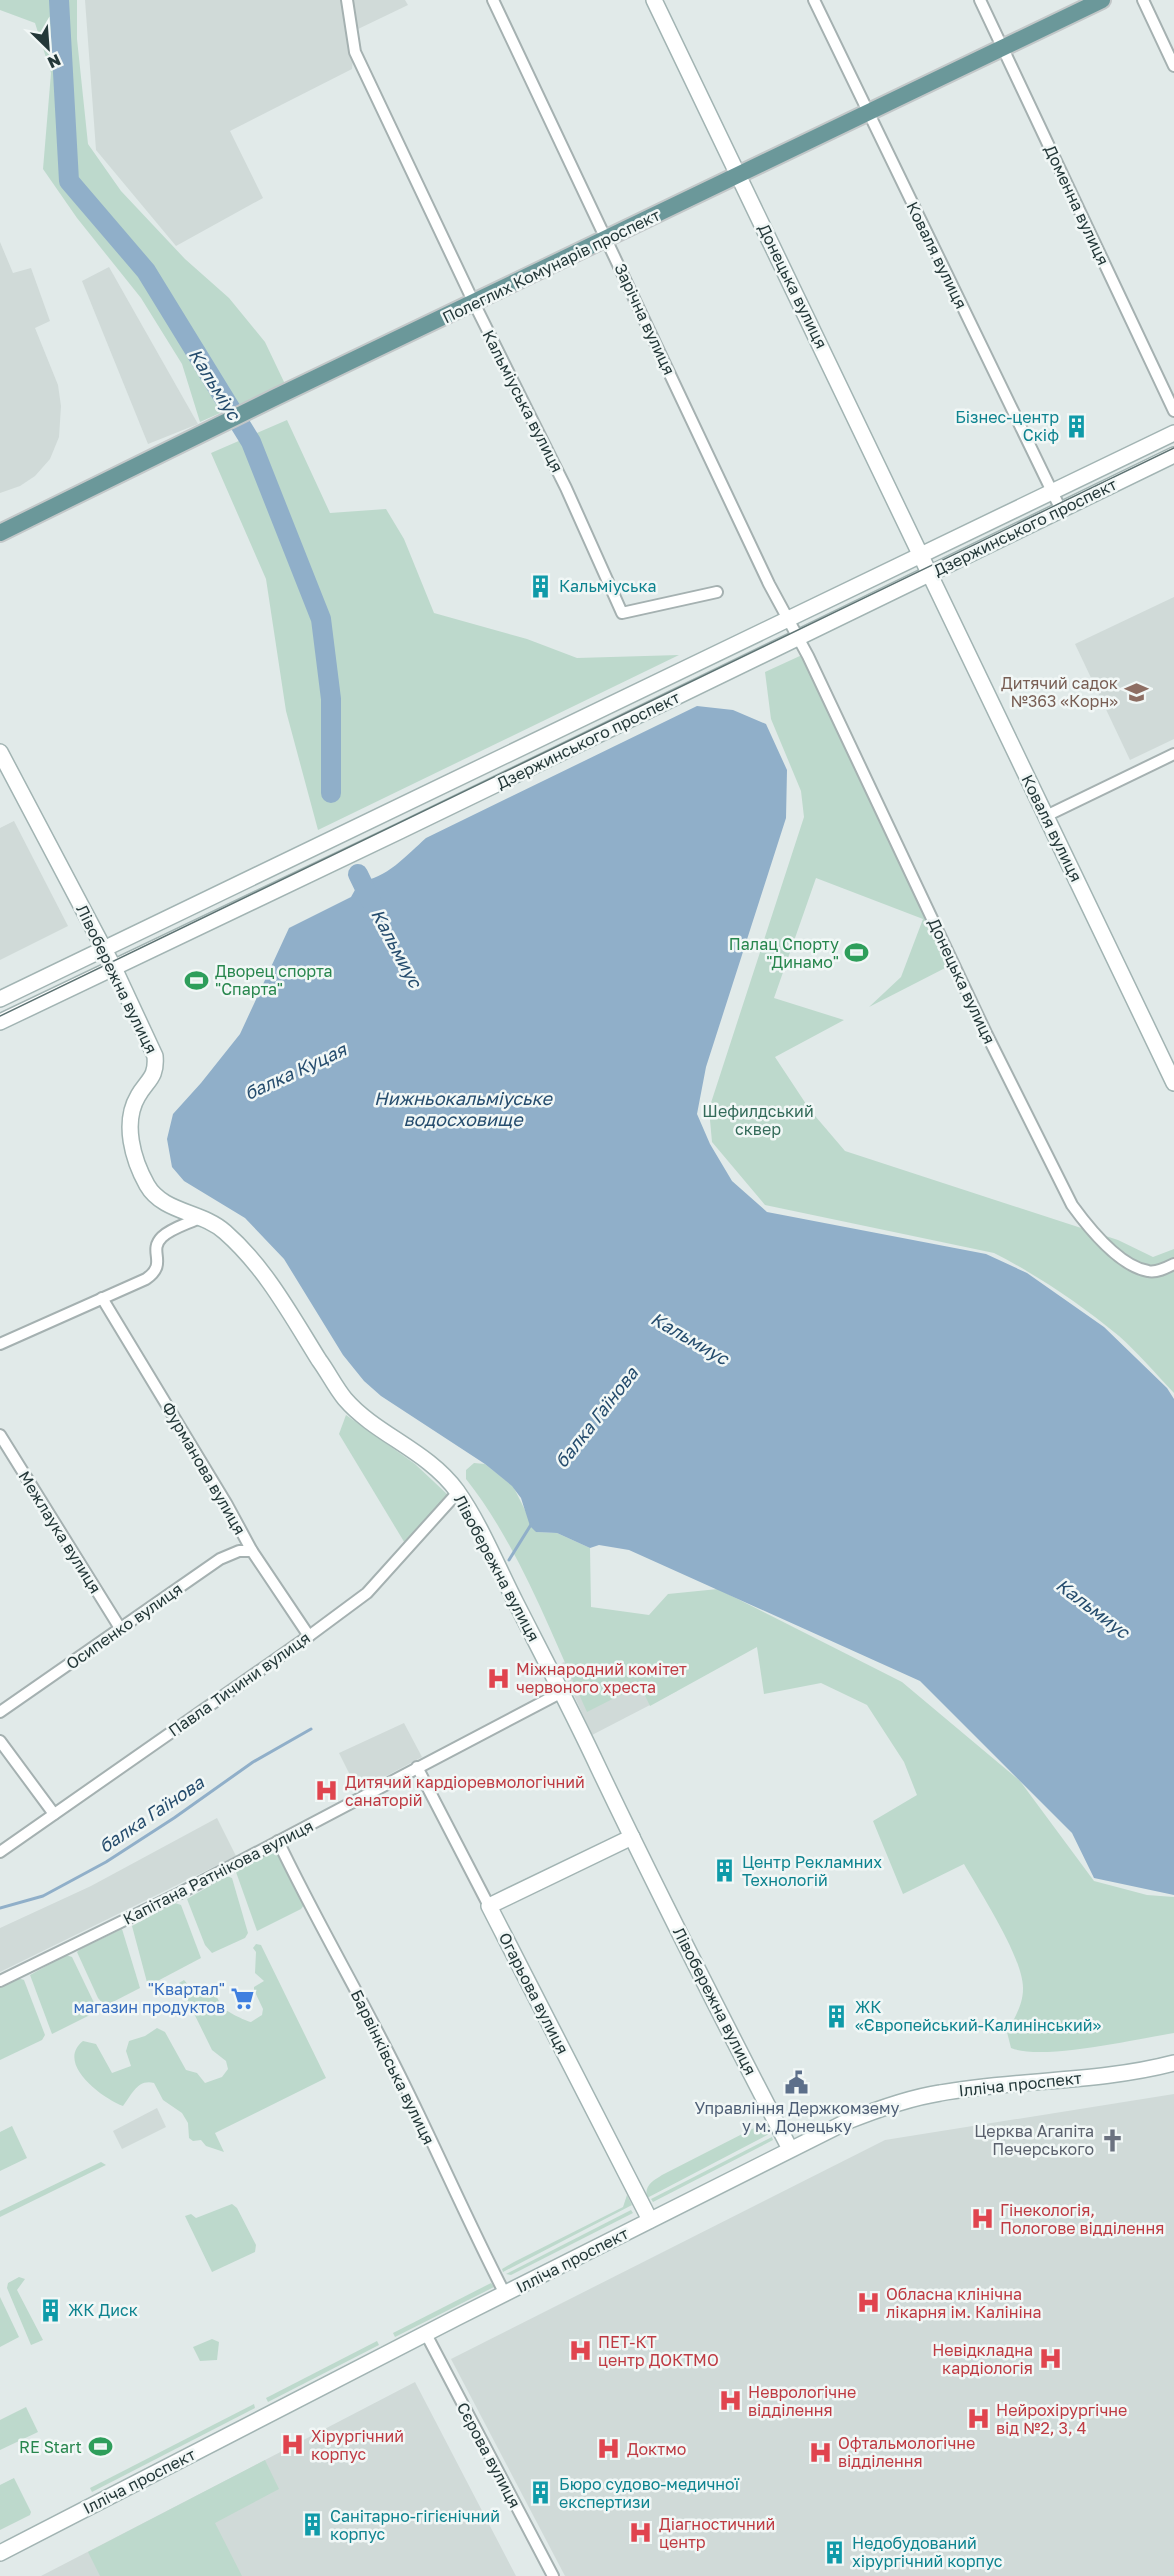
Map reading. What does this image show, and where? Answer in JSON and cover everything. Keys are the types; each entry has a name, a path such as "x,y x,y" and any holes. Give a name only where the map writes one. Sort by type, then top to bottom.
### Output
{"main road":[{"name":"Полеглих Комунарів проспект","path":"0,533 276,397 1102,0"}],"street":[{"name":"Кальміуська вулиця","path":"347,0 356,52 474,303 566,488 622,613 717,592"},
{"name":"Зарічна вулиця","path":"493,0 608,239 769,584 798,637"},
{"name":"Донецька вулиця","path":"654,0 931,573"},
{"name":"Коваля вулиця","path":"814,0 1061,510"},
{"name":"Доменна вулиця","path":"980,0 1174,411"},
{"path":"1143,0 1174,66"},
{"name":"Дзержинського проспект","path":"0,999 1174,433"},
{"name":"Дзержинського проспект","path":"0,1022 328,866 1174,455"},
{"name":"Коваля вулиця","path":"931,573 1174,1083"},
{"name":"Донецька вулиця","path":"798,637 987,1035 1072,1205 1090,1230 1136,1267 1149,1272 1174,1264"},
{"name":"Лівобережна вулиця","path":"0,752 114,968 155,1056 153,1076 138,1095 132,1113 130,1130 135,1160 153,1194 170,1205 201,1217 224,1230 260,1268 345,1399 422,1455 458,1492 481,1532 562,1692 632,1837 790,2149"},
{"path":"1046,816 1174,754"},
{"path":"0,1344 156,1272 157,1247 162,1238 201,1217"},
{"name":"Фурманова вулиця","path":"102,1298 226,1503 252,1551 309,1636"},
{"name":"Межлаука вулиця","path":"0,1435 120,1628"},
{"name":"Павла Тичини вулиця","path":"0,1852 367,1593 458,1492"},
{"name":"Осипенко вулиця","path":"0,1712 220,1559 239,1551 252,1551"},
{"name":"Капітана Ратнікова вулиця","path":"0,1981 186,1890 562,1692"},
{"path":"0,1741 54,1814"},
{"name":"Огарьова вулиця","path":"417,1767 650,2220"},
{"path":"489,1906 632,1837"},
{"name":"Барвінківська вулиця","path":"278,1842 311,1911 406,2088 453,2190 505,2294"},
{"name":"Ілліча проспект","path":"0,2553 848,2121 909,2100 941,2092 1107,2075 1174,2063"},
{"name":"Сєрова вулиця","path":"426,2334 553,2576"}],"shaded area":[{"path":"85,0 405,0 408,5 356,30 352,69 230,131 263,198 176,246 96,150"},
{"path":"0,242 13,273 31,268 50,321 35,328 58,385 61,406 59,437 50,459 35,476 20,486 0,493"},
{"path":"109,267 198,424 148,444 82,281"},
{"name":"Дитячий садок №363 «Корн»","path":"1174,597 1174,739 1130,760 1075,644"},
{"path":"14,821 68,926 0,960 0,828"},
{"path":"637,1626 677,1691 592,1735 560,1664"},
{"path":"404,1723 422,1757 358,1791 339,1753"},
{"path":"217,1818 236,1856 0,1972 0,1928 91,1886"},
{"name":"Обласна клінічна лікарня ім. Калініна","path":"1174,2094 1174,2576 565,2576 451,2359 885,2140"},
{"path":"157,2108 166,2127 122,2149 113,2131"},
{"path":"415,2382 516,2576 41,2576 265,2460"}],"green space":[{"path":"0,0 77,0 77,39 88,144 121,191 185,259 229,298 265,342 285,384 200,422 182,364 141,298 77,218 43,169 51,73 35,23 0,10"},
{"path":"287,420 330,513 386,509 404,539 434,613 527,639 577,658 679,655 318,830 286,711 266,579 211,453"},
{"name":"Шефилдський сквер","path":"802,655 951,965 869,1007 901,977 923,919 816,878 774,998 844,1020 775,1057 810,1110 845,1151 1118,1240 1153,1257 1174,1249 1174,1393 1119,1336 1059,1291 1011,1262 994,1253 765,1205 712,1142 709,1109 804,817 801,791 771,719 765,672"},
{"path":"346,1415 415,1464 449,1496 406,1545 339,1434"},
{"path":"474,1463 485,1464 513,1486 536,1532 557,1533 590,1548 591,1607 649,1615 668,1594 718,1589 902,1682 1020,1781 1094,1881 1147,1895 1174,1897 1174,2033 1067,2051 1026,2051 1011,2048 1007,2032 1021,2001 1023,1989 1021,1976 1000,1926 964,1864 903,1894 873,1821 917,1795 904,1762 867,1705 821,1683 764,1694 757,1647 650,1706 640,1685 587,1712 518,1562 485,1505 466,1479 466,1470"},
{"path":"273,1851 278,1853 304,1905 301,1909 257,1931 236,1872 239,1867"},
{"path":"227,1876 232,1878 248,1933 245,1938 212,1953 205,1945 187,1899"},
{"path":"175,1903 181,1905 201,1958 148,1986 132,1926"},
{"path":"122,1929 140,1988 105,2006 98,1998 77,1952"},
{"path":"256,1944 261,1945 326,2078 215,2133 224,2152 206,2146 201,2140 193,2141 189,2138 188,2123 182,2113 163,2100 154,2083 143,2083 123,2106 104,2096 85,2079 74,2059 76,2050 83,2041 96,2044 112,2073 131,2066 126,2051 129,2041 145,2036 157,2028 165,2032 186,2070 197,2073 205,2083 222,2077 228,2069 226,2061 212,2050 179,1983 184,1980 195,1993 214,1995 224,2009 251,2022 262,2015 263,2009 254,1990 254,1987 264,1981 255,1973 256,1952 253,1948"},
{"path":"66,1955 72,1957 97,2009 94,2013 52,2034 30,1975"},
{"path":"18,1978 24,1980 45,2035 42,2040 0,2060 0,1987"},
{"path":"12,2126 27,2158 0,2171 0,2132"},
{"path":"754,2128 773,2132 647,2198 648,2187 659,2177"},
{"path":"772,2137 773,2140 653,2202 651,2199"},
{"path":"101,2162 106,2165 0,2217 0,2211"},
{"path":"627,2195 632,2205 503,2272 502,2269 514,2262 623,2207"},
{"path":"232,2204 237,2208 256,2245 255,2252 212,2272 185,2216 191,2214 196,2218"},
{"path":"631,2210 633,2213 511,2275 506,2274"},
{"path":"19,2277 25,2279 17,2290 43,2340 31,2345 7,2288 8,2283"},
{"path":"491,2283 494,2287 395,2337 393,2333"},
{"path":"0,2297 19,2337 0,2347"},
{"path":"212,2339 219,2342 217,2360 200,2361 193,2347"},
{"path":"377,2341 379,2345 268,2402 266,2398"},
{"path":"254,2404 255,2408 92,2492 90,2488"},
{"path":"26,2407 38,2432 0,2450 0,2420"},
{"path":"265,2460 279,2489 215,2523 242,2576 100,2576 88,2552"},
{"path":"14,2478 31,2512 30,2515 0,2530 0,2485"}],"water":[{"name":"Нижньокальміуське водосховище","path":"697,706 733,710 766,724 787,770 786,818 706,1067 697,1114 710,1144 732,1181 767,1212 986,1254 1027,1273 1104,1327 1167,1388 1174,1399 1174,1895 1094,1878 1072,1833 920,1681 629,1550 599,1545 590,1548 557,1533 536,1532 530,1526 521,1498 512,1486 485,1464 381,1396 364,1381 343,1355 284,1259 245,1218 184,1181 172,1167 167,1139 173,1114 240,1034 289,928 351,897 360,881 369,880 387,871 426,838"}],"waterway":[{"name":"Кальміус","path":"59,0 69,181 146,271 251,442 321,619 331,699 331,793"},
{"name":"Кальмиус","path":"358,874 372,903"},
{"path":"509,1560 532,1523"},
{"name":"балка Гаїнова","path":"0,1908 43,1896 106,1862 174,1818 253,1762 311,1729"}],"tram line":[{"path":"0,1016 1174,448"}],"place":[{"name":"Бізнес-центр Скіф","path":"1077,426"},
{"name":"Кальміуська","path":"541,586"},
{"name":"Дитячий садок №363 «Корн»","path":"1136,692"},
{"name":"Палац Спорту \"Динамо\"","path":"857,953"},
{"name":"Дворец спорта \"Спарта\"","path":"197,980"},
{"name":"Міжнародний комітет червоного хреста","path":"498,1678"},
{"name":"Дитячий кардіоревмологічний санаторій","path":"327,1791"},
{"name":"Центр Рекламних Технологій","path":"724,1871"},
{"name":"\"Квартал\" магазин продуктов","path":"243,1998"},
{"name":"ЖК «Європейський-Калинінський»","path":"837,2016"},
{"name":"Управління Держкомзему у м. Донецьку","path":"797,2083"},
{"name":"Церква Агапіта Печерського","path":"1112,2140"},
{"name":"Гінекологія, Пологове відділення","path":"982,2219"},
{"name":"Обласна клінічна лікарня ім. Калініна","path":"868,2303"},
{"name":"ЖК Диск","path":"50,2310"},
{"name":"ПЕТ-КТ центр ДОКТМО","path":"580,2351"},
{"name":"Невідкладна кардіологія","path":"1051,2359"},
{"name":"Неврологічне відділення","path":"730,2401"},
{"name":"Нейрохірургічне від №2, 3, 4","path":"978,2419"},
{"name":"Хірургічний корпус","path":"293,2445"},
{"name":"RE Start","path":"100,2447"},
{"name":"Доктмо","path":"609,2449"},
{"name":"Офтальмологічне відділення","path":"820,2452"},
{"name":"Бюро судово-медичної експертизи","path":"541,2493"},
{"name":"Санітарно-гігієнічний корпус","path":"312,2525"},
{"name":"Діагностичний центр","path":"641,2533"},
{"name":"Недобудований хірургічний корпус","path":"834,2552"}],"water label":[{"name":"балка Куцая","path":"295,1071"}]}
